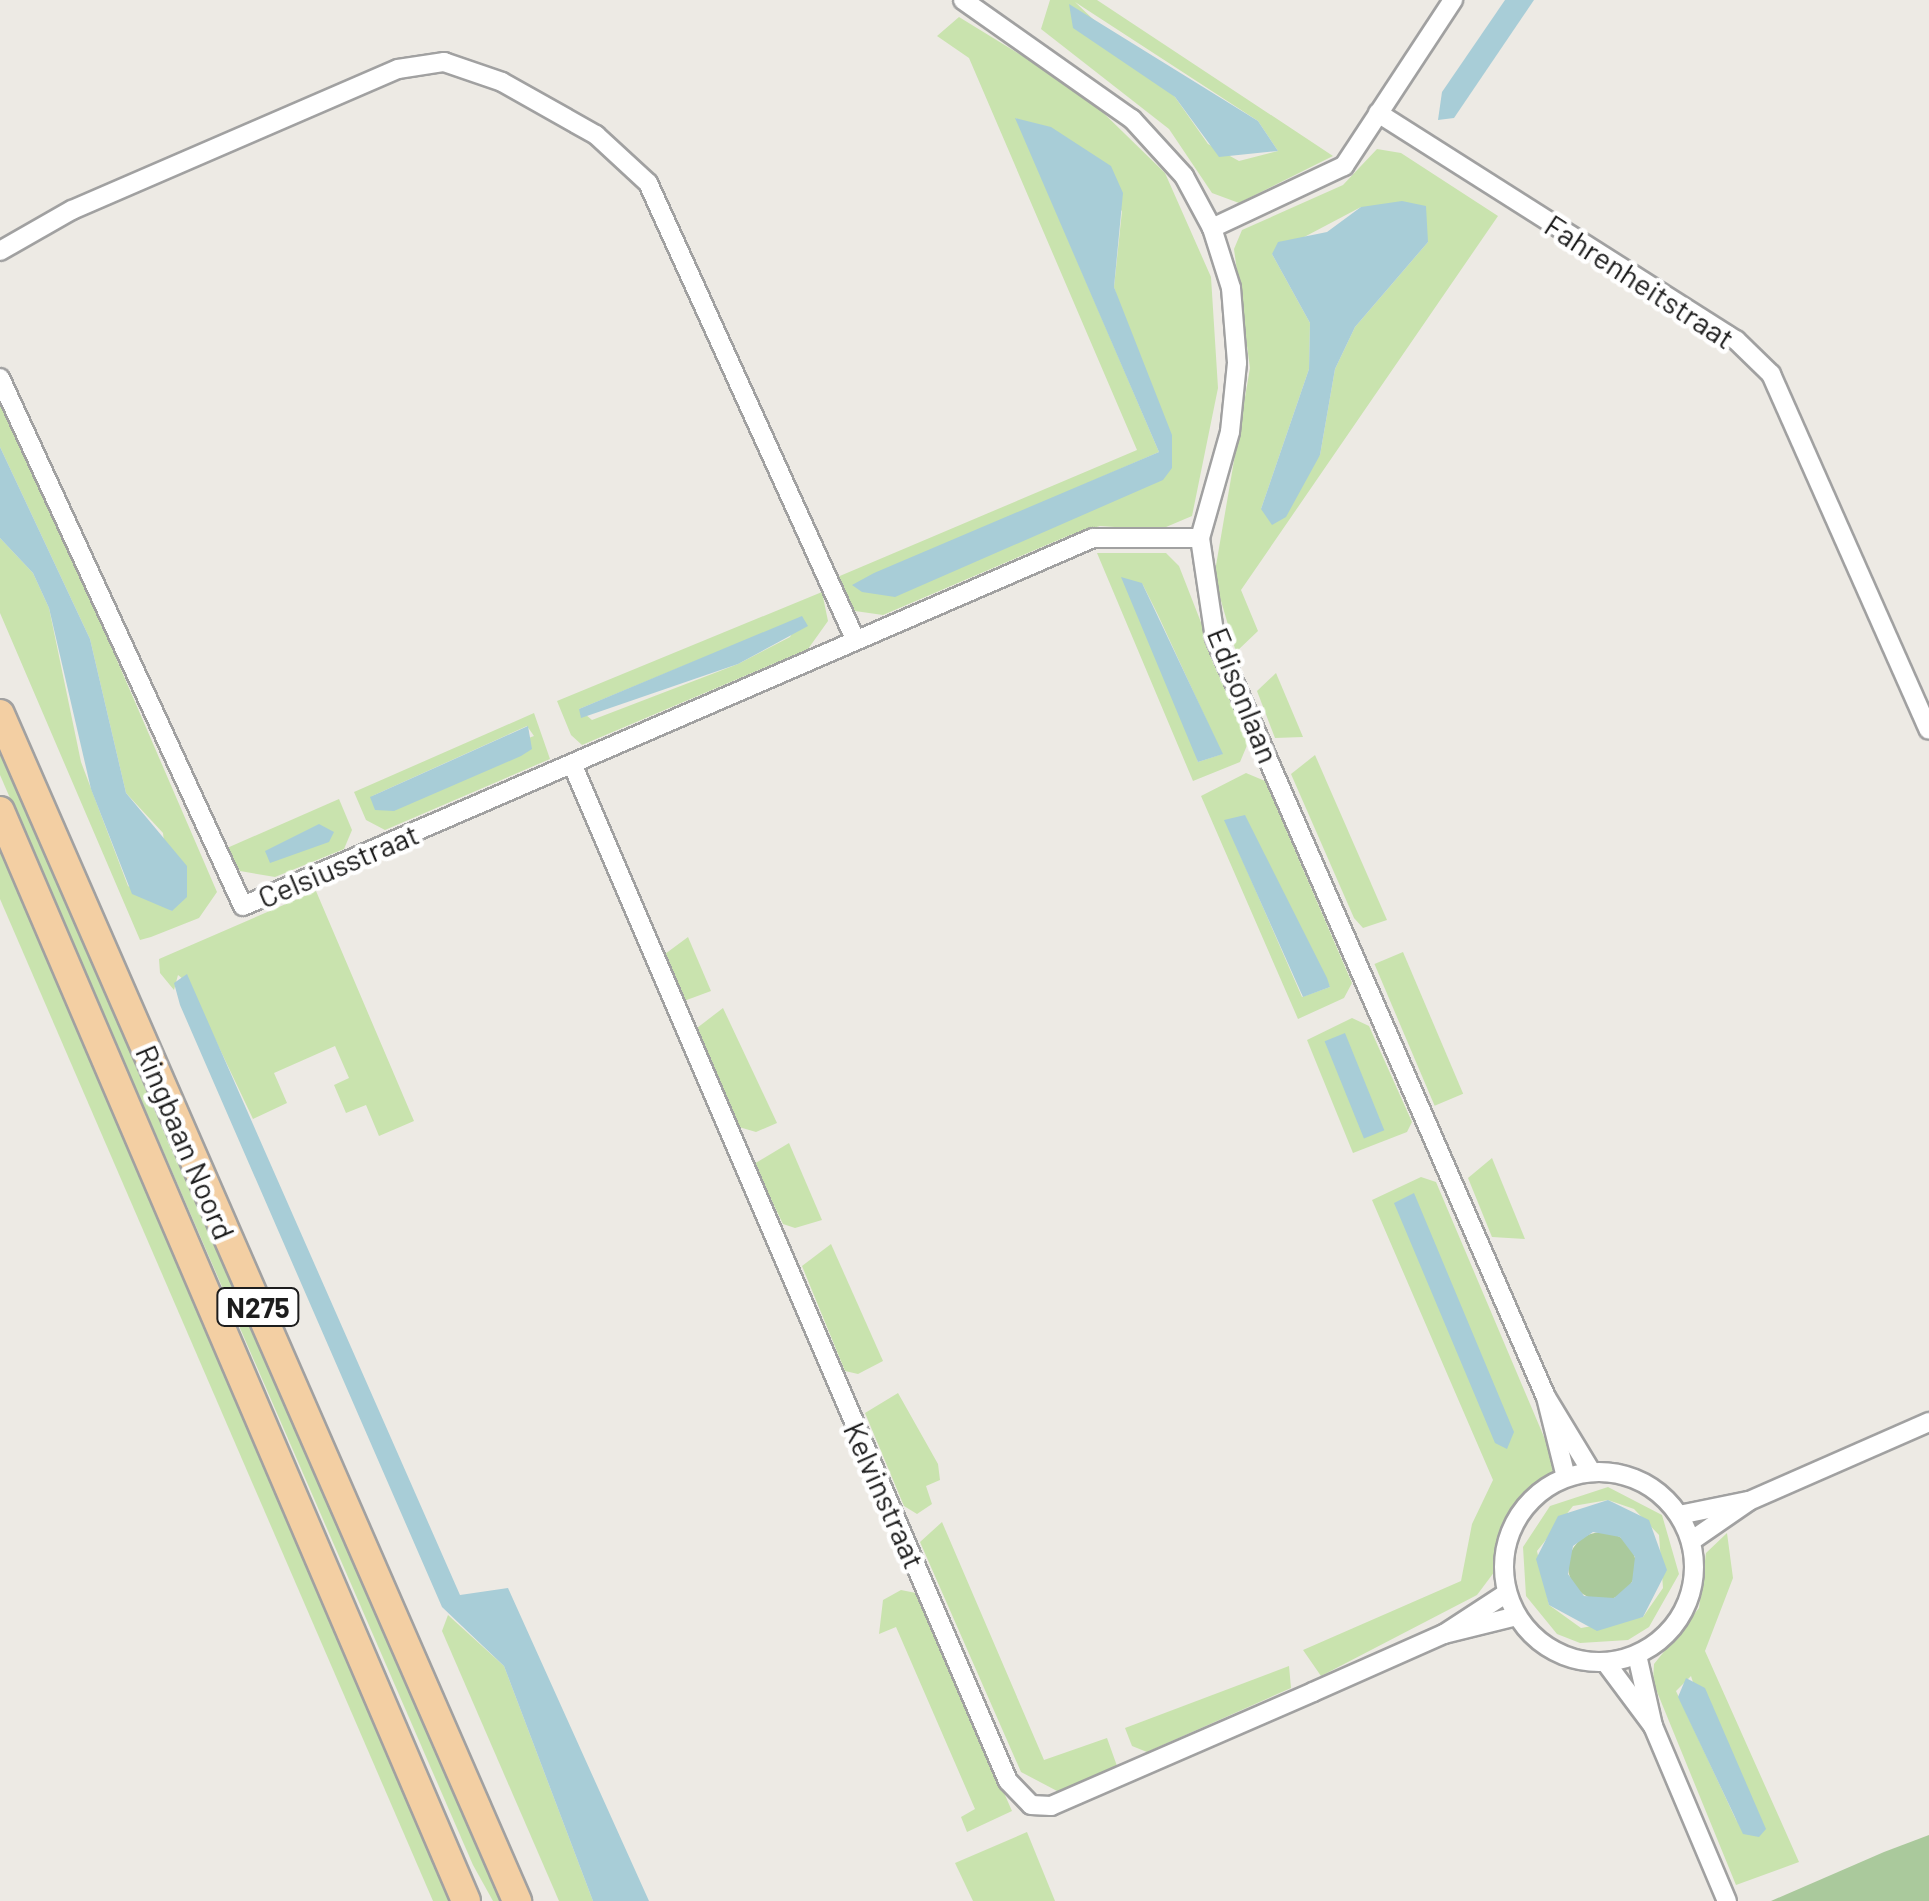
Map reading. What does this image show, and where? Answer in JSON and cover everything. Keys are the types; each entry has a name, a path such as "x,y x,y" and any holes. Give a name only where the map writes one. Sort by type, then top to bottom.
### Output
{"main road":[{"name":"Ringbaan Noord","path":"0,714 517,1901"},
{"name":"Ringbaan Noord","path":"0,811 466,1901"}],"street":[{"name":"Edisonlaan","path":"963,0 1132,120 1184,176 1212,228 1230,288 1237,363 1230,432 1200,538 1216,638 1546,1396 1591,1472"},
{"path":"1212,228 1344,166 1453,0"},
{"path":"0,252 72,210 398,69 444,62 502,82 596,135 648,184 855,639"},
{"name":"Fahrenheitstraat","path":"1378,113 1736,340 1771,374 1929,730"},
{"name":"Celsiusstraat","path":"0,378 244,906 1093,538 1200,538"},
{"name":"Kelvinstraat","path":"573,766 1008,1781 1031,1805 1051,1806 1444,1634 1507,1593"},
{"name":"Edisonlaan","path":"1546,1396 1566,1477"},
{"path":"1691,1541 1748,1501 1929,1422"},
{"path":"1591,1472 1641,1481 1679,1515 1691,1541 1690,1596 1679,1620 1637,1655 1606,1662 1555,1652 1517,1616 1507,1593 1515,1524 1566,1477 1591,1472"},
{"path":"1679,1515 1748,1501"},
{"name":"Kelvinstraat","path":"1444,1634 1517,1616"},
{"path":"1637,1655 1654,1726 1728,1901"},
{"path":"1606,1662 1654,1726"}],"green space":[{"path":"1050,0 1097,0 1333,156 1239,203 1212,193 1169,129 1041,29","holes":["1075,2 1258,121 1278,151 1239,161 1208,144 1175,97"]},
{"path":"959,17 1083,93 1165,173 1211,277 1218,388 1192,516 1159,530 1100,526 1070,535 883,615 848,610 828,581 1137,450 969,58 937,36","holes":["1016,118 1122,211 1114,287 1171,468 853,585 1159,452"]},
{"path":"1377,149 1401,153 1498,216 1241,590 1258,631 1236,652 1214,577 1250,368 1234,249 1242,230 1343,185","holes":["1361,207 1428,242 1355,327 1335,369 1320,455 1261,509 1309,369 1310,323 1272,254"]},
{"path":"0,389 217,892 199,918 140,940 0,613 0,538 33,573 49,608 81,762 128,886 172,911 163,833 126,793 90,639 0,447"},
{"path":"1097,553 1166,553 1179,566 1248,743 1240,762 1193,781","holes":["1142,583 1222,754 1198,762"]},
{"path":"822,592 828,621 808,649 582,745 571,735 557,701","holes":["802,617 790,637 738,664 592,720 579,709"]},
{"path":"1276,673 1303,737 1275,738 1257,691"},
{"path":"534,713 550,759 385,830 366,820 354,792","holes":["527,726 534,736 370,797"]},
{"path":"0,738 505,1901 493,1901 473,1865 0,775"},
{"path":"1315,755 1387,920 1363,928 1354,918 1291,774"},
{"path":"1246,773 1265,781 1352,983 1344,998 1298,1019 1201,796","holes":["1225,820 1315,957 1330,987 1302,997"]},
{"path":"339,799 352,830 344,849 275,877 240,871 227,848"},
{"path":"0,852 15,876 455,1901 433,1901 0,899"},
{"path":"316,891 414,1121 379,1136 366,1105 346,1113 334,1085 349,1078 335,1046 274,1073 287,1103 253,1119 189,984 178,975 174,990 160,973 159,959"},
{"path":"688,937 711,991 684,1001 665,954"},
{"path":"1403,952 1463,1094 1435,1106 1374,964"},
{"path":"723,1008 777,1123 756,1132 739,1127 697,1028"},
{"path":"1352,1018 1369,1026 1412,1122 1407,1132 1353,1153 1307,1040"},
{"path":"789,1143 822,1220 795,1228 783,1224 754,1164"},
{"path":"1492,1158 1525,1239 1492,1237 1468,1178"},
{"path":"1421,1177 1436,1182 1558,1470 1512,1512 1495,1571 1477,1595 1321,1676 1303,1650 1461,1581 1472,1524 1493,1480 1372,1200"},
{"path":"831,1244 883,1361 858,1374 845,1371 802,1266"},
{"path":"898,1393 938,1464 940,1480 926,1486 932,1504 917,1514 904,1506 865,1413"},
{"path":"1608,1487 1662,1515 1679,1574 1649,1627 1628,1640 1580,1643 1557,1634 1526,1596 1523,1547 1550,1506","holes":["1608,1500 1634,1509 1659,1535 1663,1588 1643,1617 1581,1628 1549,1605 1537,1551 1573,1506"]},
{"path":"942,1522 1044,1760 1107,1738 1117,1766 1059,1792 1021,1772 920,1542"},
{"path":"1602,1532 1615,1534 1626,1542 1634,1553 1634,1579 1626,1590 1615,1598 1602,1600 1589,1598 1578,1590 1570,1579 1568,1566 1570,1553 1578,1542 1589,1534"},
{"path":"1727,1533 1733,1578 1705,1651 1799,1862 1736,1885 1653,1682 1654,1664 1699,1608 1706,1553","holes":["1691,1676 1737,1822 1676,1691"]},
{"path":"901,1590 916,1593 1012,1811 967,1832 961,1817 975,1809 896,1627 879,1634 883,1600"},
{"path":"448,1615 504,1666 593,1901 559,1901 442,1631"},
{"path":"1289,1666 1291,1688 1147,1752 1132,1746 1125,1728"},
{"path":"1027,1832 1055,1901 973,1901 955,1863"},
{"path":"1929,1835 1929,1901 1771,1901 1884,1852"}],"water":[{"path":"1505,0 1534,0 1454,118 1438,120 1442,92"},
{"path":"1069,4 1258,121 1278,151 1219,157 1175,97 1073,28"},
{"path":"1015,118 1051,127 1111,166 1123,193 1114,287 1172,435 1172,468 1163,480 895,597 862,592 852,585 1159,452"},
{"path":"1402,201 1426,206 1428,242 1355,327 1335,369 1320,455 1286,517 1272,525 1261,509 1309,369 1310,323 1272,254 1278,242 1327,232 1361,207"},
{"path":"0,447 90,639 126,793 187,866 187,897 172,911 132,894 91,789 49,608 33,573 0,538"},
{"path":"1121,577 1142,583 1223,754 1198,762"},
{"path":"802,616 808,626 738,664 581,718 579,709"},
{"path":"528,726 532,749 521,756 394,811 375,810 370,797"},
{"path":"1245,815 1330,987 1303,997 1224,820"},
{"path":"319,824 334,832 329,842 270,863 265,851"},
{"path":"187,974 460,1595 508,1588 649,1901 593,1901 504,1666 442,1607 180,1005 174,983"},
{"path":"1345,1033 1384,1130 1364,1139 1325,1041"},
{"path":"1414,1193 1514,1432 1507,1449 1495,1443 1394,1203"},
{"path":"1608,1500 1649,1520 1667,1570 1643,1617 1597,1631 1549,1605 1536,1559 1558,1516","holes":["1593,1532 1620,1537 1635,1557 1632,1582 1614,1598 1584,1596 1568,1574 1573,1546"]},
{"path":"1686,1678 1705,1688 1766,1829 1759,1837 1743,1834 1678,1697"}]}
